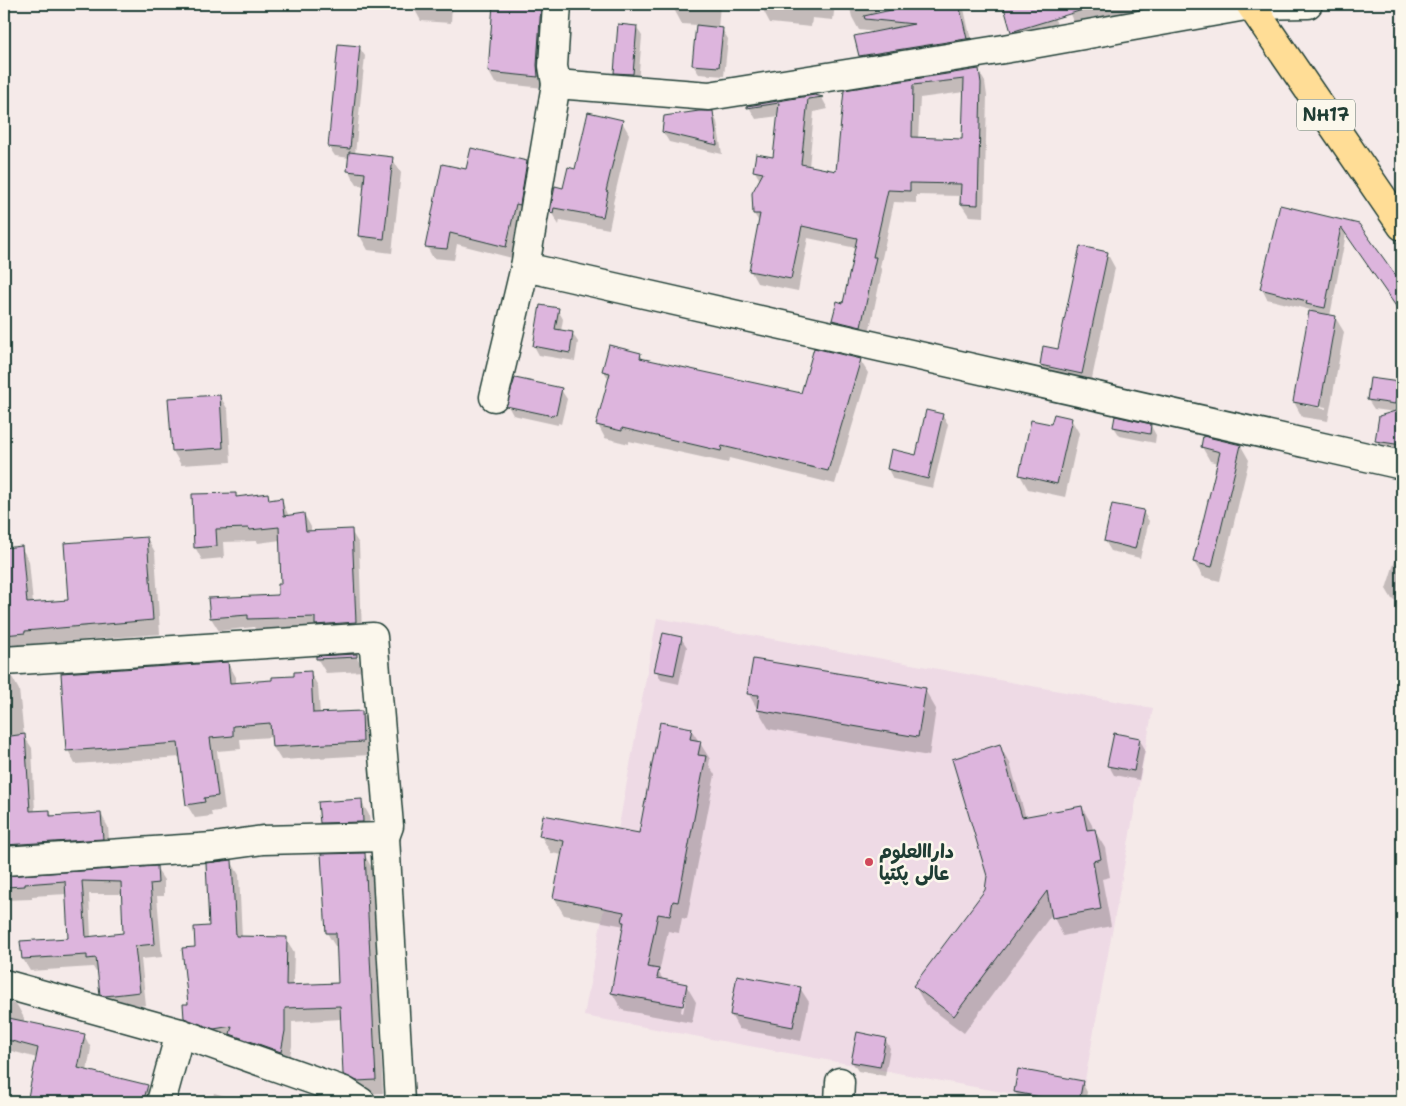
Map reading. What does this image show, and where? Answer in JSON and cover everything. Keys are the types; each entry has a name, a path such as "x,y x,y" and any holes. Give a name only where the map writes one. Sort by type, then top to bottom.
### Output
{"highway":[{"name":"NH17","path":"1251,4 1402,226"}],"street":[{"path":"494,397 525,267 556,84 553,66 557,4"},
{"path":"556,84 709,96 1004,49 1251,4 1308,4"},
{"path":"525,267 1402,465"},
{"path":"4,661 373,637 389,826 385,837 400,1102"},
{"path":"4,861 213,847 263,840 385,837"},
{"path":"4,984 180,1033 348,1098"},
{"path":"162,1102 180,1033"}],"shaded area":[{"name":"داراالعلوم عالی پکتیا","path":"657,618 1153,708 1081,1102 1057,1102 584,1016"}],"building":[{"path":"493,4 541,4 538,77 488,72"},
{"path":"918,4 959,4 967,39 859,56 854,36 914,24 865,19 864,16"},
{"path":"1003,4 1089,4 1089,8 1011,32"},
{"path":"618,24 637,26 633,74 614,73"},
{"path":"696,25 723,28 719,67 692,65"},
{"path":"338,44 360,46 350,149 328,147"},
{"path":"979,69 981,83 978,205 960,204 961,184 910,183 910,191 888,190 873,257 876,257 861,327 832,320 837,301 843,303 857,238 802,226 791,279 749,271 760,214 753,214 752,193 763,173 753,171 756,154 773,157 779,103 747,108 747,106 815,95 823,97 808,99 801,164 836,171 844,90","holes":["964,79 962,139 912,137 913,85"]},
{"path":"713,111 717,145 662,132 664,116"},
{"path":"588,112 623,120 606,191 608,192 603,217 554,208 553,213 550,212 555,186 563,188 568,167 575,169"},
{"path":"471,148 527,161 520,205 516,204 506,247 450,233 447,249 425,247 442,164 466,169"},
{"path":"349,152 393,157 384,239 359,236 365,173 347,171"},
{"path":"1280,205 1359,224 1402,284 1402,315 1341,227 1325,308 1306,304 1307,301 1260,289"},
{"path":"1080,246 1108,252 1082,374 1040,365 1043,346 1058,349"},
{"path":"540,305 559,308 555,329 573,332 570,353 533,346"},
{"path":"1309,311 1336,316 1320,407 1293,402"},
{"path":"609,345 641,353 640,358 801,393 814,348 861,359 828,471 722,446 721,451 622,428 622,431 596,425 610,373 602,371"},
{"path":"515,378 562,388 556,415 553,414 553,416 506,406"},
{"path":"1370,378 1399,382 1395,404 1367,400"},
{"path":"220,395 223,448 172,451 168,398"},
{"path":"1402,409 1402,445 1375,441 1379,416"},
{"path":"926,410 943,414 928,479 887,469 891,449 916,455"},
{"path":"1054,414 1072,418 1057,484 1019,475 1031,420 1051,424"},
{"path":"1115,416 1151,424 1150,434 1113,427"},
{"path":"1203,436 1241,445 1212,567 1193,562 1220,452 1201,447"},
{"path":"236,493 236,497 268,493 269,500 282,498 284,516 304,513 306,531 352,529 356,622 315,625 315,617 248,619 248,615 210,618 208,598 278,595 278,584 281,584 279,527 250,530 249,528 216,529 217,546 194,548 192,494"},
{"path":"1112,504 1144,510 1135,549 1104,541"},
{"path":"147,537 153,620 25,631 25,633 4,635 4,548 22,546 27,603 68,600 64,543"},
{"path":"663,633 682,637 674,675 654,671"},
{"path":"357,654 357,657 316,659 316,656"},
{"path":"753,659 926,688 918,737 757,710 759,695 747,694"},
{"path":"228,662 230,683 272,680 272,677 294,676 294,672 311,671 313,713 362,711 363,742 272,747 270,723 233,726 233,736 210,738 218,796 204,798 205,802 186,805 178,743 66,751 61,673"},
{"path":"660,722 692,728 690,739 701,741 698,755 706,756 678,902 673,901 670,916 658,914 647,967 659,969 657,978 687,984 683,1006 611,993 624,922 622,922 624,912 553,898 564,841 539,836 543,815 639,833"},
{"path":"1114,733 1140,738 1134,771 1107,766"},
{"path":"25,734 30,811 50,810 50,816 101,813 103,839 4,845 4,737"},
{"path":"1000,744 1022,817 1082,806 1087,830 1095,829 1101,859 1093,861 1101,909 1052,918 1047,891 954,1016 913,986 985,890 987,876 952,759"},
{"path":"362,799 363,822 320,823 318,802"},
{"path":"365,853 376,1080 357,1081 343,1074 340,1006 285,1008 285,1031 281,1052 230,1034 232,1026 214,1029 184,1018 183,1004 188,1004 182,948 195,947 194,927 209,926 206,863 232,860 236,936 287,937 286,985 338,983 336,933 326,933 321,854"},
{"path":"157,866 158,883 150,884 155,944 135,946 140,992 100,995 96,958 87,959 87,955 22,959 20,941 68,938 65,881 4,887 4,876","holes":["82,881 121,882 123,933 86,937"]},
{"path":"737,975 801,987 793,1027 730,1015"},
{"path":"4,1017 85,1034 78,1068 148,1085 143,1102 98,1102 72,1096 71,1102 27,1102 38,1048 4,1039"},
{"path":"857,1032 886,1038 880,1067 851,1062"},
{"path":"1018,1069 1083,1081 1079,1102 1067,1102 1014,1092"}],"place":[{"name":"داراالعلوم عالی پکتیا","path":"869,862"}]}
